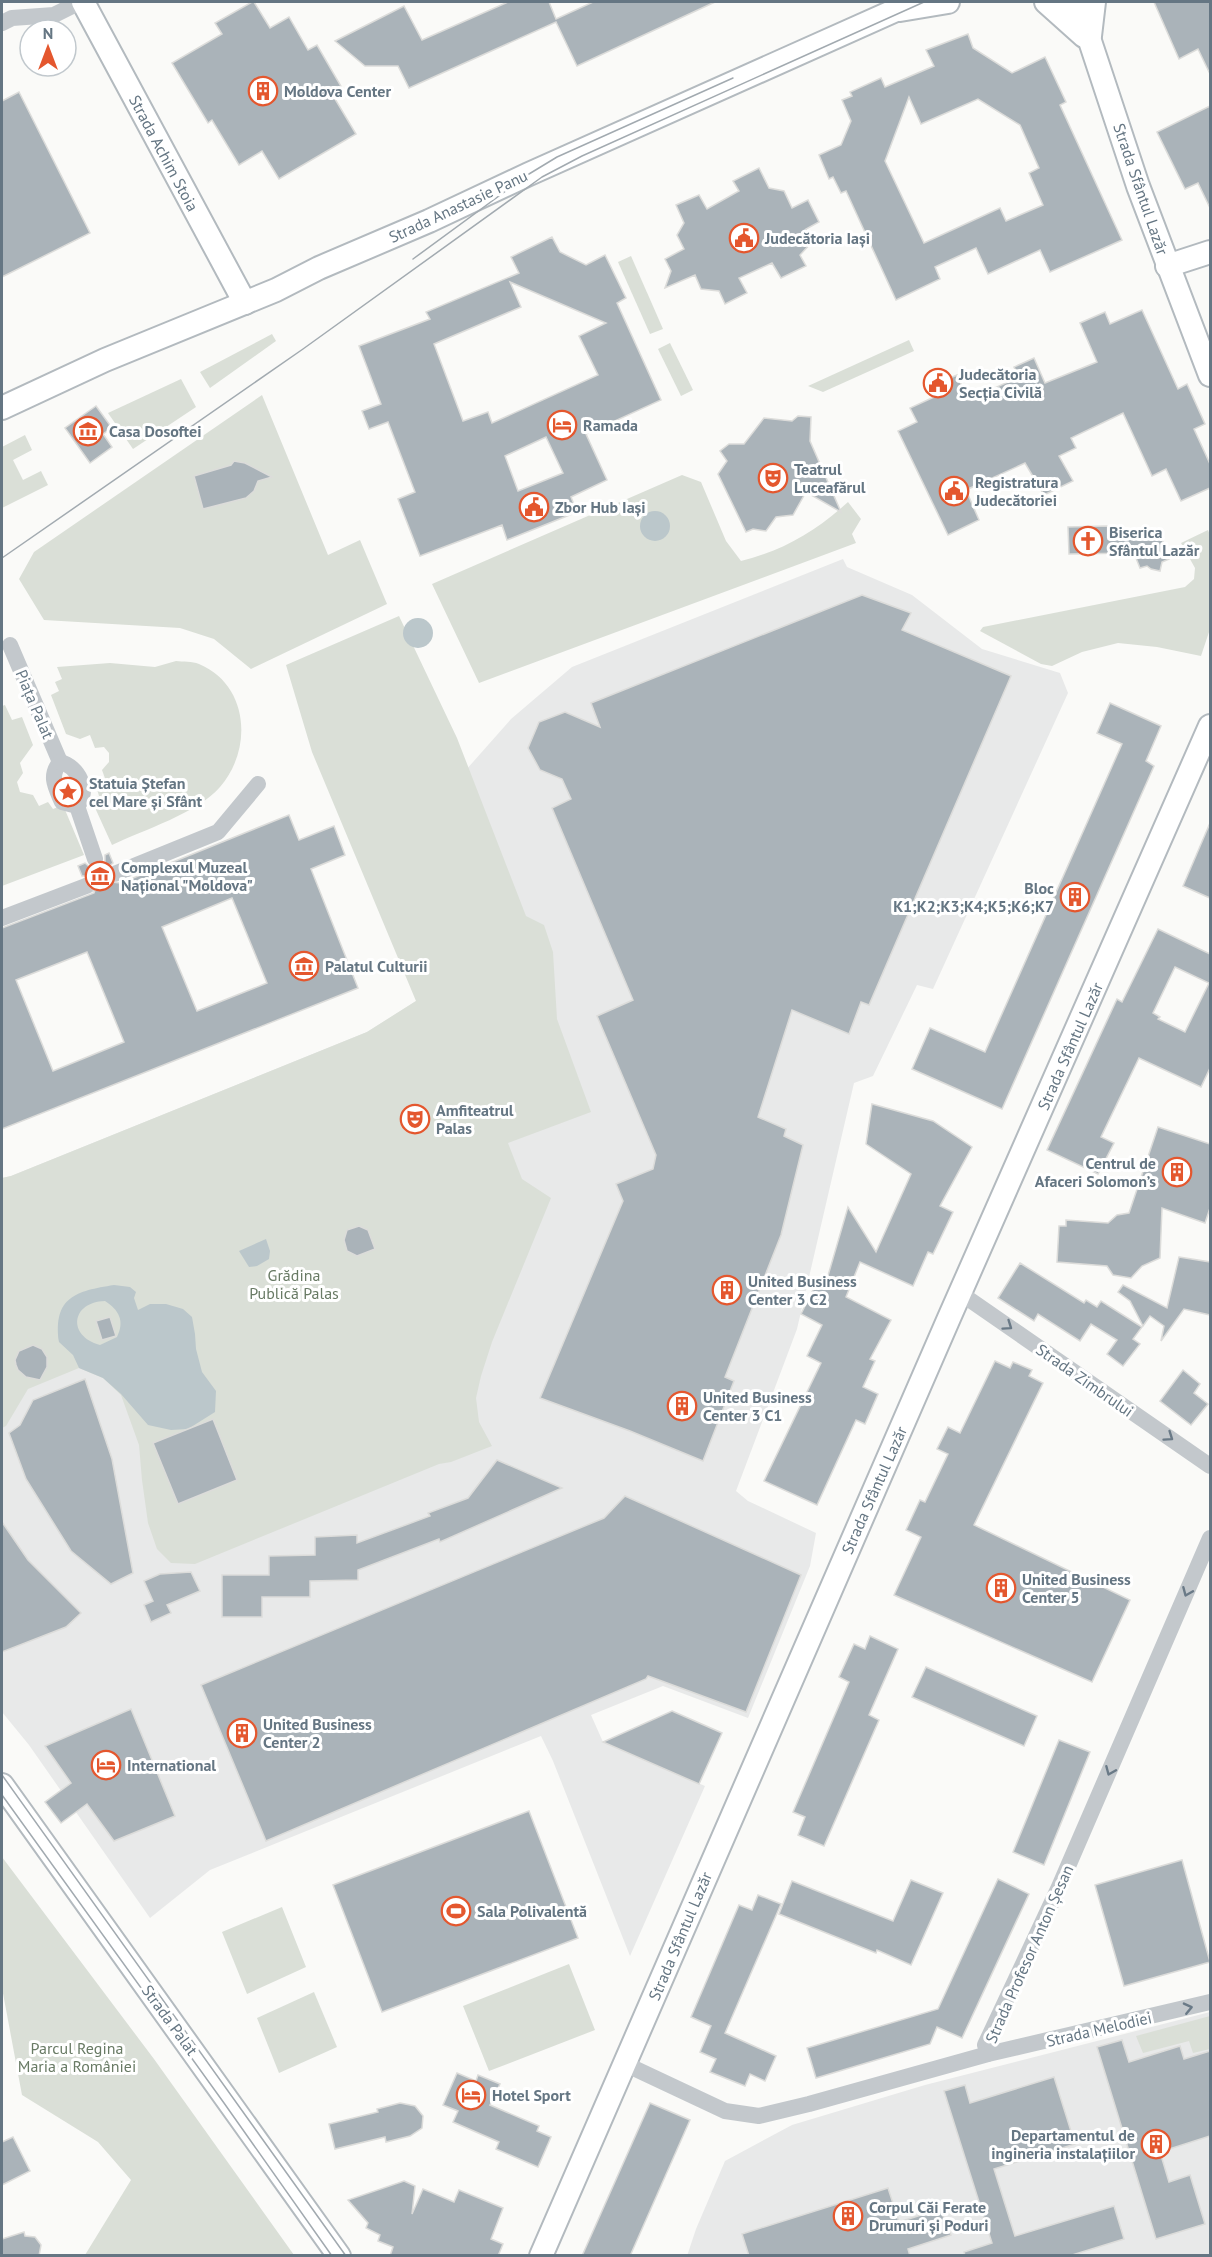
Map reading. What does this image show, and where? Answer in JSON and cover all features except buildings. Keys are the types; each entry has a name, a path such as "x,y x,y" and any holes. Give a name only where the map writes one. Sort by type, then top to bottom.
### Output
{"main road":[{"name":"Strada Achim Stoia","path":"82,2 245,303"},
{"name":"Strada Anastasie Panu","path":"2,408 105,360 245,303 914,2"},
{"path":"893,11 948,2"},
{"path":"1046,2 1090,41"},
{"name":"Strada Sfântul Lazăr","path":"1074,2 1090,41 1167,266 1210,375"},
{"path":"1090,41 1094,2"},
{"path":"1167,266 1210,252"},
{"name":"Strada Sfântul Lazăr","path":"541,2256 960,1293 1210,726"},
{"name":"Strada Palat","path":"2,1785 339,2256"}],"street":[{"path":"2,23 12,18 54,15 82,2"},
{"name":"Piața Palat","path":"10,645 60,762 69,764 75,769 84,792 77,806 95,859"},
{"path":"60,762 54,769 52,778 62,802 77,806"},
{"path":"117,873 218,832 258,784"},
{"path":"2,918 86,886"},
{"name":"Strada Zimbrului","path":"960,1293 1210,1466"},
{"name":"Strada Profesor Anton Șesan","path":"625,2064 724,2111 759,2116 988,2054 985,2045 1059,1887 1210,1538"},
{"name":"Strada Melodiei","path":"988,2054 1210,2002"}],"shaded area":[{"path":"655,511 666,515 670,526 666,537 655,541 644,537 640,526 644,515"},
{"path":"843,559 847,567 912,595 982,649 1060,673 1068,693 933,989 917,985 873,1076 854,1083 797,1329 736,1491 748,1501 816,1533 810,1566 748,1718 663,1686 591,1715 603,1742 705,1786 630,1956 541,1736 210,1870 150,1918 29,1745 2,1712 2,1178 367,1032 416,1001 443,796 511,719 572,667"},
{"path":"418,618 429,622 433,633 429,644 418,648 407,644 403,633 407,622"},
{"path":"266,1239 270,1251 269,1259 257,1266 249,1267 239,1251"},
{"path":"114,1285 130,1287 136,1292 134,1298 138,1310 150,1304 166,1304 183,1309 192,1317 202,1372 216,1391 215,1412 188,1429 171,1430 148,1425 121,1394 103,1378 79,1368 73,1355 59,1342 60,1315 70,1299 78,1294","holes":["105,1301 119,1316 120,1326 117,1337 100,1345 89,1341 78,1327 77,1320 80,1313 85,1307 94,1303"]},
{"path":"1210,2012 1210,2255 687,2256 725,2161 792,2125 925,2085"}],"green space":[{"path":"631,256 663,329 650,334 618,262"},
{"path":"272,334 276,341 210,388 200,372"},
{"path":"909,340 914,351 823,392 808,386"},
{"path":"670,343 693,390 681,396 658,349"},
{"path":"181,379 196,407 133,449 108,413"},
{"path":"262,395 328,555 360,540 387,604 251,669 214,639 180,628 44,620 19,579 34,552"},
{"path":"25,435 32,450 13,460 23,480 41,471 48,485 2,508 2,447"},
{"path":"682,475 701,482 726,541 741,561 757,557 798,539 848,502 861,519 852,534 856,543 479,683 432,584"},
{"path":"1208,530 1210,535 1210,629 1201,656 1157,647 1118,643 1082,652 1052,666 1041,664 980,631 983,627 1185,587 1194,579 1195,568 1181,543"},
{"name":"Grădina Publică Palas","path":"399,616 457,738 526,916 544,925 553,952 557,1019 591,1112 508,1143 522,1179 551,1198 492,1342 481,1376 476,1398 479,1422 492,1446 451,1462 439,1464 195,1564 171,1563 157,1549 148,1523 139,1445 121,1395 103,1378 79,1368 28,1389 6,1426 2,1428 2,1178 367,1032 416,1001 312,752 286,665"},
{"path":"176,661 199,664 216,674 228,687 241,719 238,755 231,772 220,787 198,805 112,845 91,799 99,796 97,789 107,784 102,770 109,762 109,753 104,747 95,748 90,735 80,739 66,734 51,695 59,691 55,682 62,679 57,667 110,663 155,667"},
{"path":"5,705 12,720 22,717 33,745 20,763 23,773 17,782 20,792 33,795 39,806 48,802 53,809 63,805 84,855 2,886 2,706"},
{"name":"Parcul Regina Maria a României","path":"2,1857 154,2059 294,2255 85,2255 131,2180 98,2142 22,2095 2,1988"},
{"path":"282,1907 306,1967 247,1994 222,1932"},
{"path":"569,1964 595,2030 489,2071 463,2006"},
{"path":"314,1992 337,2047 279,2073 257,2018"},
{"path":"1210,2016 1210,2049 1193,2053 1189,2041 1143,2053 1136,2036"}],"tunnel":[{"path":"86,886 117,873"}],"tram line":[{"path":"2,558 303,349 542,177 582,156 924,2"},
{"path":"413,259 529,174 557,157 733,78"},
{"path":"2,1775 346,2256"},
{"path":"2,1795 332,2256"}],"place":[{"name":"Moldova Center","path":"263,91"},
{"name":"Judecătoria Iași","path":"744,238"},
{"name":"Judecătoria Secția Civilă","path":"938,383"},
{"name":"Ramada","path":"562,425"},
{"name":"Casa Dosoftei","path":"88,431"},
{"name":"Teatrul Luceafărul","path":"773,478"},
{"name":"Registratura Judecătoriei","path":"954,491"},
{"name":"Zbor Hub Iași","path":"534,507"},
{"name":"Biserica Sfântul Lazăr","path":"1088,541"},
{"name":"Statuia Ștefan cel Mare și Sfânt","path":"68,792"},
{"name":"Complexul Muzeal Național \"Moldova\"","path":"100,876"},
{"name":"Bloc K1;K2;K3;K4;K5;K6;K7","path":"1075,897"},
{"name":"Palatul Culturii","path":"304,966"},
{"name":"Amfiteatrul Palas","path":"415,1119"},
{"name":"Centrul de Afaceri Solomon’s","path":"1177,1172"},
{"name":"United Business Center 3 C2","path":"727,1290"},
{"name":"United Business Center 3 C1","path":"682,1406"},
{"name":"United Business Center 5","path":"1001,1588"},
{"name":"United Business Center 2","path":"242,1733"},
{"name":"International","path":"106,1765"},
{"name":"Sala Polivalentă","path":"456,1911"},
{"name":"Hotel Sport","path":"471,2095"},
{"name":"Departamentul de ingineria instalațiilor","path":"1156,2144"},
{"name":"Corpul Căi Ferate Drumuri și Poduri","path":"848,2216"}]}
